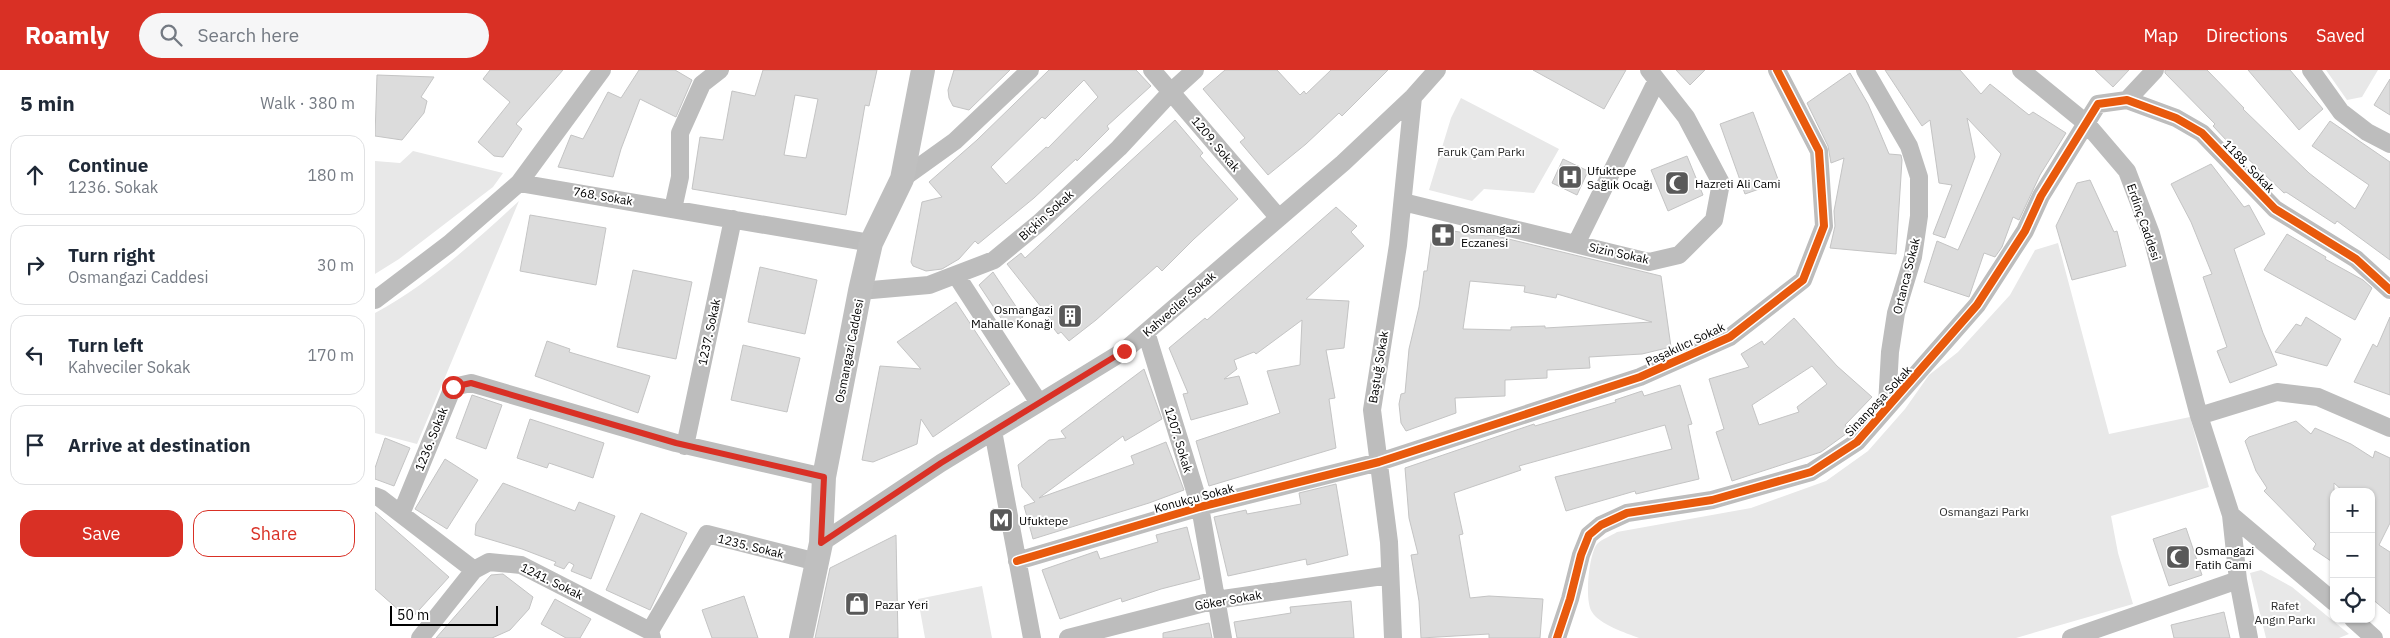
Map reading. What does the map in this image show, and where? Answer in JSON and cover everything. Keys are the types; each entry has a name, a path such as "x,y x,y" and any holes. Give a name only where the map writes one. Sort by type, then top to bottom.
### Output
{"main road":[{"name":"Osmangazi Caddesi","path":"801,638 819,552 824,477 860,290 871,243 901,179 923,70"}],"street":[{"path":"375,300 449,244 519,182 579,97 602,70"},
{"path":"673,210 680,177 680,133 702,84 720,70"},
{"path":"901,179 955,141 1030,70"},
{"name":"1209. Sokak","path":"1153,70 1279,218"},
{"name":"Biçkin Sokak","path":"860,290 929,285 994,260 1039,223 1119,148 1171,91 1195,70"},
{"name":"Kahveciler Sokak","path":"819,552 993,432 1124,351 1343,163 1413,97 1437,70"},
{"name":"Paşakılıcı Sokak","path":"1379,462 1640,377 1730,337 1803,280 1824,226 1819,151 1777,70"},
{"name":"Ortanca Sokak","path":"1865,70 1909,146 1919,177 1919,216 1913,257 1896,313 1890,352 1887,405"},
{"name":"Erdinç Caddesi","path":"2021,70 2086,123 2127,171 2151,234 2199,416 2231,515 2238,580 2249,638"},
{"path":"2127,100 2155,70"},
{"path":"2311,70 2341,112 2367,132 2390,144"},
{"path":"1576,244 1653,75"},
{"name":"Sizin Sokak","path":"1403,202 1649,262 1679,254 1714,220 1721,182 1686,117 1653,75"},
{"name":"Baştuğ Sokak","path":"1393,638 1389,542 1372,410 1403,202 1413,97"},
{"name":"1188. Sokak","path":"2086,123 2099,104 2127,100 2176,118 2202,133 2275,208 2356,259 2390,290"},
{"name":"Sinanpaşa Sokak","path":"1557,638 1570,599 1581,555 1589,535 1601,525 1627,514 1712,500 1811,472 1857,442 1887,405 1930,362 1977,305 2025,231 2041,196 2086,123"},
{"name":"768. Sokak","path":"519,182 586,192 673,210 733,218 871,243"},
{"name":"1237. Sokak","path":"685,446 733,218"},
{"path":"956,275 1039,403"},
{"name":"1207. Sokak","path":"1146,332 1200,507 1223,638"},
{"name":"1236. Sokak","path":"401,514 453,387 471,383 685,446 824,477"},
{"path":"2199,416 2277,392 2318,397 2390,428"},
{"path":"993,432 1032,638"},
{"name":"Konukçu Sokak","path":"1017,561 1200,507 1379,462"},
{"path":"375,496 474,570 420,638"},
{"path":"2231,515 2330,599"},
{"name":"1235. Sokak","path":"651,635 707,534 819,552"},
{"name":"1241. Sokak","path":"474,570 489,562 521,564 651,635"},
{"name":"Göker Sokak","path":"1068,638 1216,600 1391,575"},
{"path":"2072,638 2238,580"},
{"path":"2357,623 2369,637"}],"green space":[{"path":"2326,70 2378,70 2362,97 2347,100"},
{"name":"Faruk Çam Parkı","path":"1461,98 1559,149 1534,193 1484,189 1472,201 1429,190 1451,118"},
{"path":"413,151 503,173 493,187 399,259 375,274 375,161 400,163"},
{"path":"519,201 417,444 375,433 375,313 395,302 432,276 468,247"},
{"name":"Osmangazi Parkı","path":"2058,243 2109,434 2190,417 2209,487 2111,516 2118,553 2133,604 2016,638 1639,638 1607,625 1596,617 1590,606 1588,588 1592,557 1594,549 1599,542 1617,532 1751,508 1826,481 1868,451 1905,409 1929,375 1958,352 2010,295 2035,250"},
{"name":"Rafet Angın Parkı","path":"2261,570 2292,587 2330,618 2330,623 2336,623 2349,634 2339,638 2266,638 2250,573"},
{"path":"982,586 992,638 925,638 918,599"}],"building":[{"path":"490,70 563,70 516,124 522,129 503,157 494,156 478,142 510,102 483,79"},
{"path":"639,70 675,70 692,80 676,117 640,99 621,149 613,177 558,167 571,135 583,139 608,92 621,98"},
{"path":"763,70 877,70 869,106 865,105 846,215 692,189 700,137 723,140 732,91 755,96","holes":["795,95 818,99 806,158 784,155"]},
{"path":"954,70 1010,70 969,110 953,106 949,98 948,90"},
{"path":"1049,70 1136,70 1151,86 1107,126 1109,129 1077,161 1076,159 1034,198 978,244 975,241 959,259 942,269 926,271 913,266 911,262 922,202 942,197 929,182 977,140","holes":["1084,80 1098,97 1048,148 1046,147 1006,184 991,167 1042,117 1045,119"]},
{"path":"1225,70 1277,70 1300,95 1304,91 1306,94 1331,70 1388,70 1342,116 1339,113 1306,144 1268,175 1240,142 1245,138 1203,89"},
{"path":"1533,70 1626,70 1604,109"},
{"path":"1676,70 1705,70 1690,85"},
{"path":"1885,70 1960,70 1981,94 1990,84 2029,115 2033,112 2066,133 2040,175 2019,220 2013,217 2002,247 1995,257 1984,253 1969,297 1924,282 1937,241 1958,250 2001,154 1967,118 1975,157 1945,238 1933,234 1952,185 1939,183 1930,120 1922,126"},
{"path":"2095,70 2129,70 2113,87"},
{"path":"2165,70 2207,70 2243,109 2309,173 2355,209 2369,185 2312,146 2330,121 2390,162 2390,260 2337,221 2335,224 2286,192 2284,193 2243,154 2241,156 2213,126 2215,124 2165,73"},
{"path":"2248,70 2290,70 2323,109 2299,130"},
{"path":"1850,73 1868,104 1889,154 1901,155 1896,254 1830,248 1835,226 1834,211 1844,158 1831,163 1828,146 1807,103"},
{"path":"377,75 434,77 421,97 427,101 424,113 402,140 375,136"},
{"path":"2390,79 2390,115 2374,105"},
{"path":"1753,112 1779,182 1745,194 1720,124"},
{"path":"1175,120 1203,153 1200,156 1238,199 1162,271 1157,266 1096,320 1069,341 1061,332 1058,334 1051,325 1053,322 1007,264 1021,253 1025,258"},
{"name":"Hazreti Ali Cami","path":"1687,156 1703,195 1668,211 1651,170"},
{"name":"Ufuktepe Sağlık Ocağı","path":"1563,159 1588,171 1577,195 1552,183"},
{"path":"2211,164 2244,207 2249,205 2265,234 2234,249 2263,333 2277,365 2230,383 2217,351 2227,347 2203,277 2212,274 2191,222 2171,184"},
{"path":"2090,180 2114,232 2117,231 2126,266 2072,280 2056,226 2077,183"},
{"path":"1336,207 1357,226 1351,232 1364,246 1306,299 1349,301 1344,348 1326,350 1335,398 1329,399 1336,448 1209,486 1196,441 1280,413 1267,371 1300,365 1302,320 1256,354 1254,352 1234,360 1237,369 1224,379 1239,376 1248,404 1191,420 1183,394 1188,393 1169,348 1205,318 1207,320"},
{"path":"530,215 606,228 596,285 520,271"},
{"path":"1433,228 1486,236 1492,235 1661,276 1671,347 1642,354 1589,357 1590,368 1547,370 1547,378 1505,380 1505,396 1455,398 1456,413 1406,431 1401,423 1399,404 1401,394 1405,393 1409,349 1419,307 1424,271 1427,271","holes":["1470,281 1525,286 1524,292 1556,298 1557,294 1652,322 1545,328 1545,326 1511,327 1511,330 1463,329"]},
{"path":"2287,234 2326,257 2325,259 2363,280 2372,288 2355,320 2264,270"},
{"path":"760,267 817,280 805,334 748,322"},
{"path":"633,270 692,282 676,359 617,347"},
{"path":"993,272 1023,317 1007,327 979,285"},
{"path":"956,302 1010,384 933,437 921,419 917,444 873,462 862,460 880,366 921,369 897,342"},
{"path":"2306,317 2341,339 2327,366 2275,352 2296,324 2301,326"},
{"path":"2390,317 2390,395 2354,382 2373,344 2377,347"},
{"path":"1794,318 1837,366 1872,397 1845,425 1850,431 1821,452 1732,481 1716,432 1724,429 1709,379 1749,367 1741,354 1762,341 1764,345","holes":["1812,366 1827,384 1797,407 1799,412 1759,425 1752,405"]},
{"path":"547,341 570,349 569,352 650,376 638,413 535,376"},
{"path":"743,345 800,358 787,412 731,400"},
{"path":"1144,369 1162,419 1125,441 1123,436 1039,498 1134,464 1131,456 1166,442 1184,490 1149,503 1033,539 1024,506 1035,502 1022,487 1018,465 1049,440 1066,438 1061,431"},
{"path":"1680,385 1692,424 1688,425 1699,479 1636,494 1635,491 1566,511 1555,477 1672,449 1665,425 1519,466 1521,470 1454,493 1463,534 1459,535 1470,598 1489,596 1543,599 1540,638 1489,638 1489,634 1421,638 1419,601 1411,555 1418,554 1409,518 1405,468 1534,424 1535,426 1616,402 1615,400 1642,391 1644,396"},
{"path":"472,395 502,405 486,449 456,438"},
{"path":"530,419 604,443 593,478 549,463 547,468 517,458"},
{"path":"2296,421 2311,434 2315,428 2351,444 2373,458 2375,451 2390,458 2390,523 2379,545 2390,552 2390,614 2375,601 2375,488 2340,488 2334,483 2334,488 2330,488 2330,560 2313,549 2316,544 2264,491 2267,488 2256,471 2245,441 2249,437"},
{"path":"385,438 410,448 394,486 375,479 375,468"},
{"path":"445,459 478,480 447,529 415,509"},
{"path":"503,483 575,511 579,502 615,516 591,579 571,571 574,565 569,562 564,569 554,565 556,562 522,549 475,535 476,524"},
{"path":"1336,484 1348,555 1307,565 1306,559 1228,576 1214,517 1246,510 1247,514 1301,504 1299,493"},
{"path":"375,512 449,577 410,620 375,589"},
{"path":"641,513 687,533 650,610 606,590"},
{"path":"1187,527 1200,579 1122,602 1121,598 1060,619 1042,570 1097,551 1100,559 1158,542 1156,535"},
{"name":"Osmangazi Fatih Cami","path":"2186,528 2202,575 2169,586 2153,539"},
{"name":"Pazar Yeri","path":"896,535 898,638 815,638 830,568"},
{"path":"503,574 533,597 529,609 510,630 492,638 436,638 491,575"},
{"path":"744,596 758,638 712,638 702,610"},
{"path":"555,599 591,619 580,638 566,638 541,624"},
{"path":"1351,601 1354,638 1237,638 1234,622 1291,613 1290,607"},
{"path":"2224,612 2230,638 2174,638 2171,625"},
{"path":"1209,623 1212,638 1163,638 1163,633"}],"cycle path":[{"path":"1017,561 1200,507 1379,462 1640,377 1730,337 1803,280 1824,226 1819,151 1777,70"},
{"path":"1557,638 1570,599 1581,555 1589,535 1601,525 1627,513 1712,500 1811,472 1857,442 1977,305 2025,231 2041,196 2098,104 2127,100 2176,118 2202,133 2275,209 2356,259 2390,290"}],"place":[{"name":"Ufuktepe Sağlık Ocağı","path":"1570,177"},
{"name":"Hazreti Ali Cami","path":"1677,183"},
{"name":"Osmangazi Eczanesi","path":"1443,235"},
{"name":"Osmangazi Mahalle Konağı","path":"1070,316"},
{"name":"Ufuktepe","path":"1001,520"},
{"name":"Osmangazi Fatih Cami","path":"2178,557"},
{"name":"Pazar Yeri","path":"857,604"}],"route":[{"path":"453,387 471,383 676,443 824,477 821,543 941,463 1124,351"}]}
